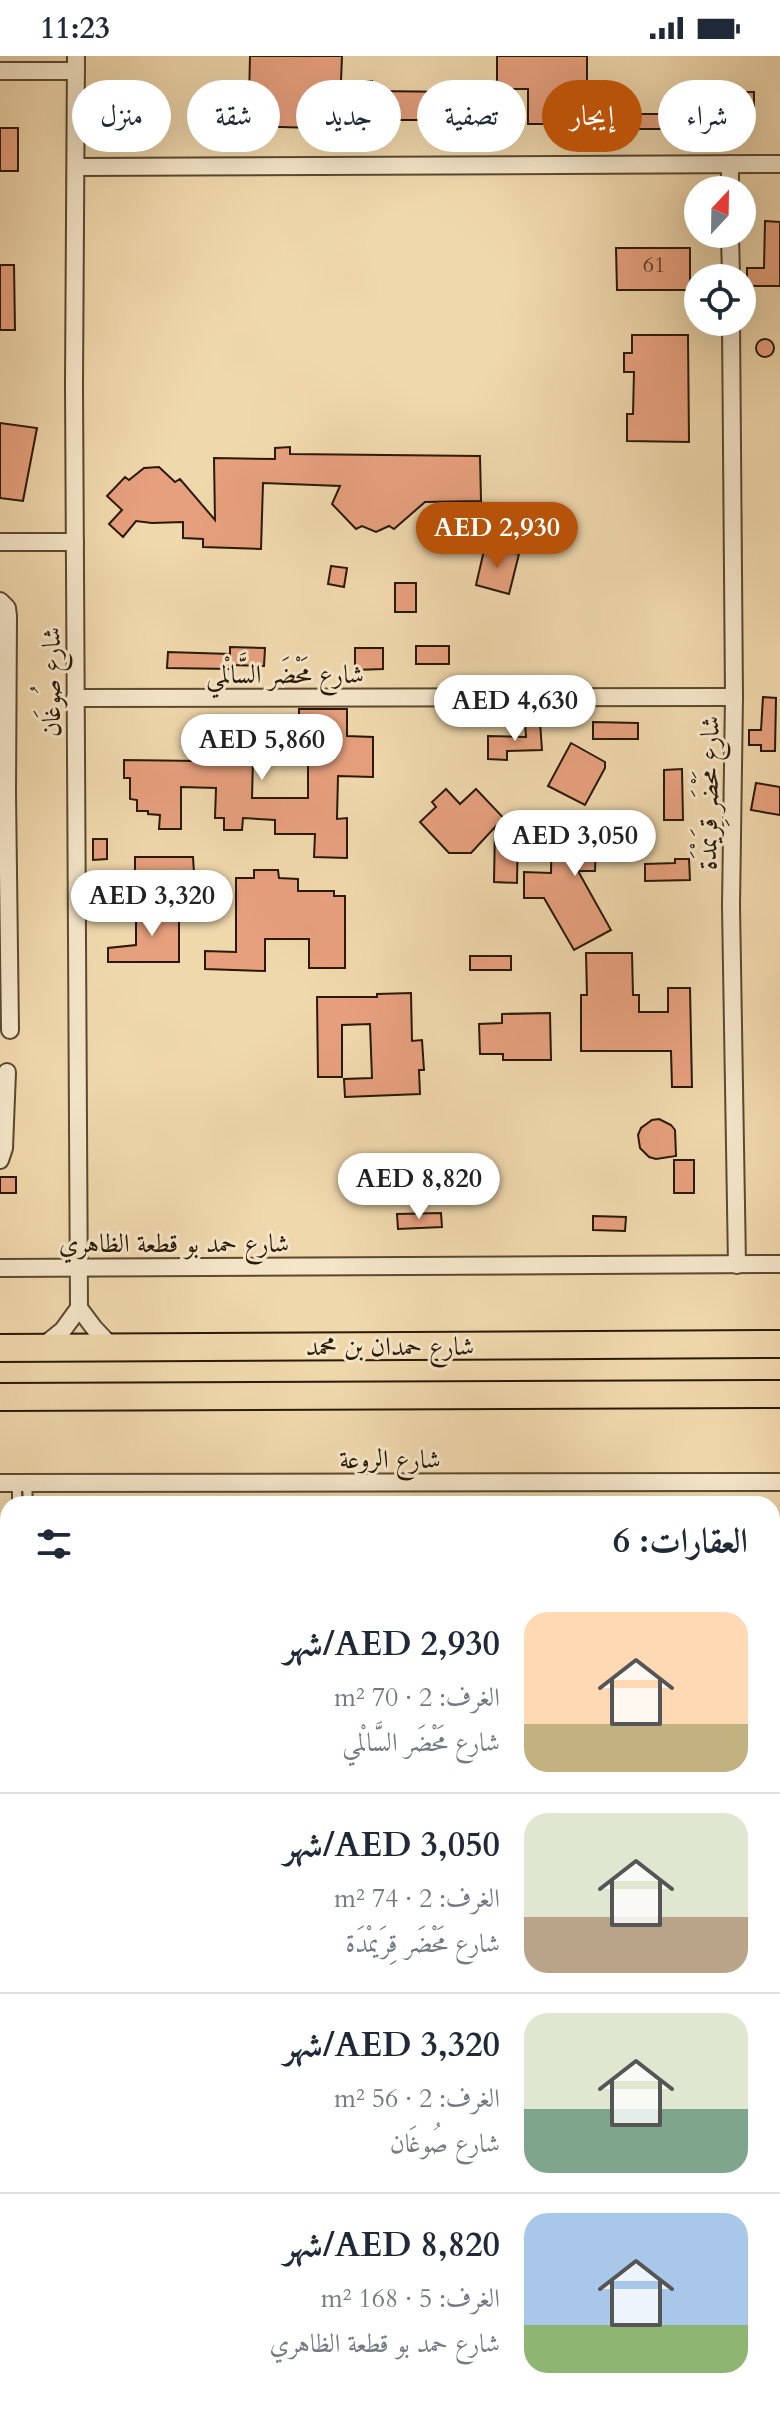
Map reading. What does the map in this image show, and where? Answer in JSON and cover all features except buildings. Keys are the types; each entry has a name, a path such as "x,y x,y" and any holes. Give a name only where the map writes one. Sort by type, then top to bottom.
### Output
{"main road":[{"name":"شارع حمدان بن محمد","path":"0,1348 780,1344"},
{"name":"شارع حمدان بن محمد","path":"0,1397 780,1394"}],"street":[{"path":"0,71 76,63"},
{"name":"شارع صُوغَان","path":"76,63 74,384 79,1308"},
{"path":"730,164 730,176"},
{"path":"77,167 780,164"},
{"name":"شارع مَحْضَر قِرَيمْدَة","path":"731,336 734,697 731,906 737,1265"},
{"path":"0,542 75,542"},
{"path":"0,601 7,608 8,616 4,793 10,1030"},
{"name":"شارع مَحْضَر السَّالْمي","path":"75,698 734,697"},
{"path":"0,1160 4,1148 7,1072"},
{"name":"شارع حمد بو قطعة الظاهري","path":"0,1268 780,1264"},
{"path":"42,1348 63,1330 79,1308 111,1346"},
{"name":"شارع الروعة","path":"15,1483 780,1482"}]}
